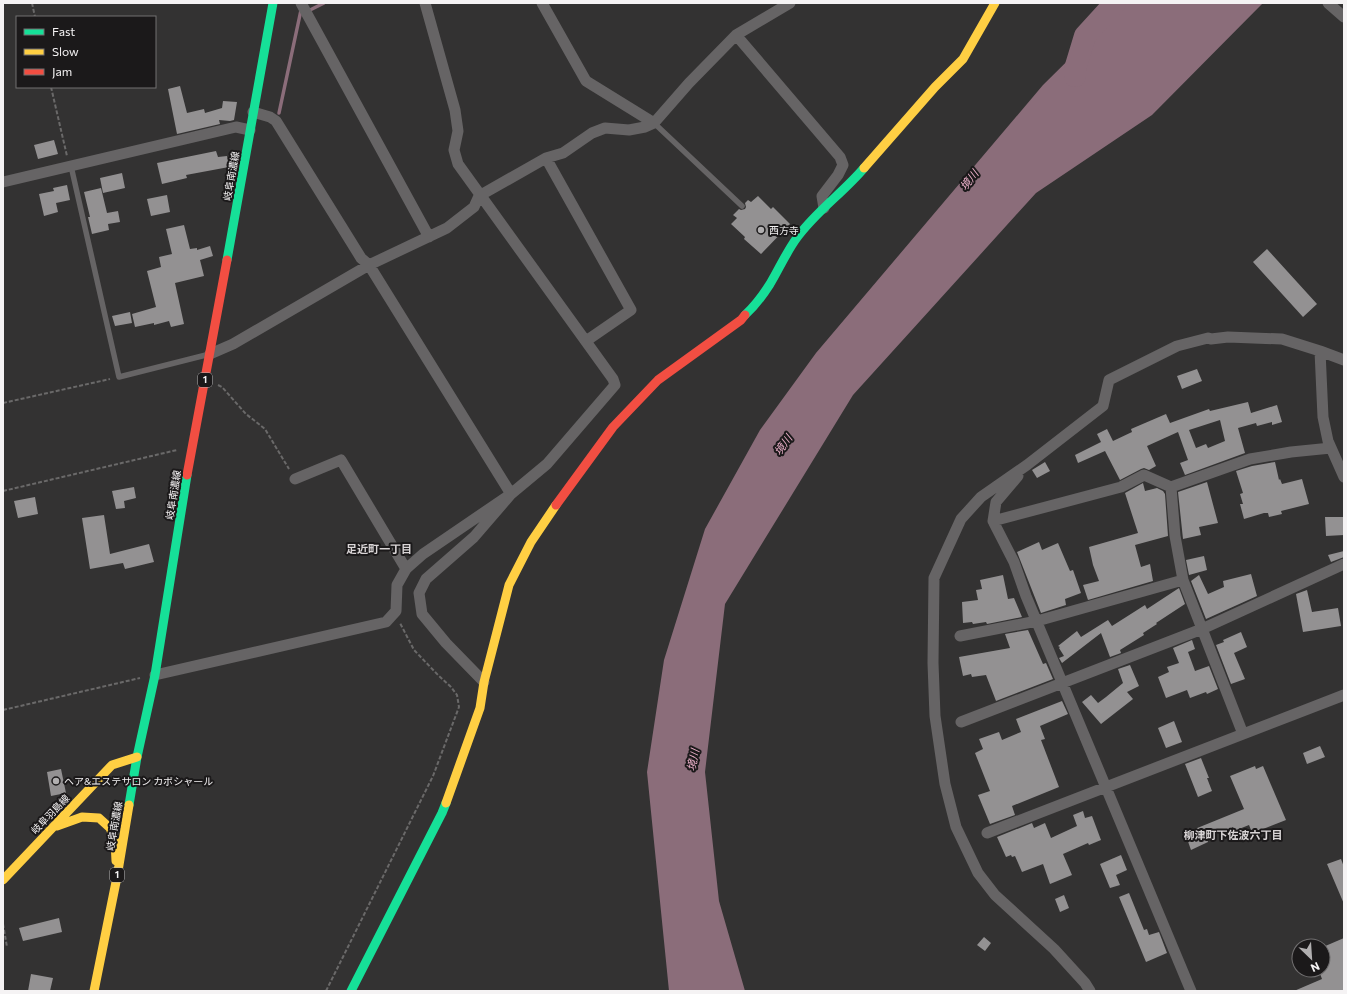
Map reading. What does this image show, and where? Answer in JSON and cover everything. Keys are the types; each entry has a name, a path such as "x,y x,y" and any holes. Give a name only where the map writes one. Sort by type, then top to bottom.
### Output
{"main road":[{"name":"岐阜南濃線","path":"94,991 117,877 137,758 155,675 192,446 273,3"},
{"path":"350,991 442,813 480,708 484,682 509,585 531,542 572,482 613,427 658,380 741,320 756,304 770,284 796,239 810,221 854,180 935,87 963,59 995,3"},
{"name":"岐阜羽島線","path":"3,880 112,765 137,758"},
{"path":"53,827 82,817 99,818 110,828 115,841 117,877"}],"street":[{"path":"155,675 386,622 396,611 398,585 406,569 423,554 510,494 547,464 615,386 613,379 479,196 458,164 454,150 458,131 455,110 425,3"},
{"path":"542,3 586,80 654,123"},
{"path":"210,354 233,344 369,265 447,228 474,207 479,196 546,158 563,153 592,133 605,128 629,130 645,127 654,123 689,83 736,35 790,3"},
{"path":"1328,3 1344,17"},
{"path":"304,10 429,237"},
{"path":"736,35 840,158 842,165 838,175 822,196 824,208"},
{"path":"253,112 270,117 276,121 361,258 369,265 510,494"},
{"path":"3,182 236,127 250,130"},
{"path":"546,158 631,310 586,341"},
{"path":"1090,991 1085,983 1054,949 995,895 978,874 956,827 945,784 935,716 933,663 934,578 961,520 981,497 1027,465 1103,406 1110,380 1178,346 1208,338 1228,337 1282,340 1344,360"},
{"path":"1320,351 1323,417 1328,441 1344,478"},
{"path":"993,521 1121,487 1144,475 1171,488 1250,459 1291,452 1331,448"},
{"path":"295,479 341,460 406,569"},
{"path":"1027,465 996,502 993,521 1014,562 1036,621 1191,991"},
{"path":"1171,488 1175,536 1183,580 1243,734"},
{"path":"484,682 446,643 422,614 419,593 426,579 474,537 510,494"},
{"path":"960,722 1202,629 1344,564"},
{"path":"960,636 1036,621 1183,580"},
{"path":"987,833 1344,695"}],"lane":[{"path":"654,123 742,206"},
{"path":"71,166 119,377 210,354"}],"path":[{"path":"32,3 35,16"},
{"path":"52,88 66,154 71,166"},
{"path":"3,404 119,377"},
{"path":"205,380 222,387 246,414 265,430 295,479"},
{"path":"3,491 192,446"},
{"path":"326,991 433,776 459,707 457,695 414,650 394,614"},
{"path":"3,710 155,675"},
{"path":"3,924 7,947"}],"water":[{"path":"1126,3 1263,3 1152,115 1036,193 853,395 725,604 705,772 719,901 745,991 669,991 647,772 664,660 705,529 760,430 816,353 1043,85"}],"building":[{"path":"180,86 187,113 204,109 205,113 222,108 223,101 237,102 234,120 219,120 220,124 177,134 168,89"},
{"path":"54,140 58,154 38,159 34,145"},
{"path":"216,151 218,157 227,156 229,167 186,175 187,178 162,184 157,163"},
{"path":"122,173 125,188 103,193 100,178"},
{"path":"67,185 70,200 56,203 58,212 44,216 39,194 54,191 53,188"},
{"path":"101,188 107,213 118,211 120,222 108,224 109,230 92,234 88,217 90,217 84,192"},
{"path":"167,195 170,212 151,216 147,199"},
{"name":"西方寺","path":"758,196 771,209 773,207 790,224 761,254 744,239 745,237 731,224 737,218 733,215 739,209 745,209 745,203 748,200 751,202"},
{"path":"184,225 190,249 197,248 197,250 210,246 213,256 200,260 204,276 175,283 184,324 171,327 169,321 154,325 154,323 135,327 132,314 156,307 147,271 161,267 159,257 172,254 166,229"},
{"path":"1267,249 1317,304 1303,317 1253,262"},
{"path":"130,312 132,323 115,326 112,316"},
{"path":"1197,369 1202,381 1182,389 1177,376"},
{"path":"1248,402 1251,413 1277,405 1282,422 1272,425 1272,422 1257,426 1256,423 1238,428 1245,453 1185,475 1180,463 1188,460 1178,432 1147,446 1156,466 1149,470 1144,468 1141,469 1120,480 1105,451 1078,463 1075,455 1101,442 1097,434 1107,429 1113,441 1132,432 1131,429 1166,414 1170,423 1209,409 1210,411","holes":["1220,420 1225,441 1208,448 1206,444 1196,448 1189,430"]},
{"path":"1045,462 1050,471 1037,478 1032,470"},
{"path":"1275,462 1279,480 1280,479 1282,484 1302,479 1309,504 1281,511 1282,514 1269,517 1268,513 1264,513 1244,519 1240,504 1243,504 1240,494 1243,493 1236,471 1252,466"},
{"path":"1207,482 1218,523 1199,527 1201,535 1183,539 1178,492"},
{"path":"1143,483 1145,491 1157,488 1165,494 1168,536 1135,545 1141,567 1150,564 1153,581 1088,600 1083,585 1099,581 1093,565 1089,547 1138,533 1125,493"},
{"path":"134,487 136,498 124,501 125,508 116,509 112,491"},
{"path":"35,497 38,514 18,518 14,501"},
{"path":"104,515 110,554 149,544 154,562 125,569 123,563 90,569 82,518"},
{"path":"1325,517 1344,517 1344,535 1326,536"},
{"path":"1039,542 1042,550 1058,543 1070,571 1073,570 1081,593 1065,599 1066,605 1041,613 1017,552"},
{"path":"1344,551 1344,557 1331,562 1328,555"},
{"path":"1204,556 1207,570 1189,575 1186,560"},
{"path":"1251,574 1257,596 1206,619 1191,581 1199,575 1208,594 1224,587 1223,581"},
{"path":"1003,575 1008,599 1014,598 1022,617 987,624 986,622 973,624 972,622 963,623 962,602 978,600 976,590 982,589 980,580"},
{"path":"1179,588 1185,604 1156,623 1157,624 1143,633 1144,635 1120,650 1121,653 1110,657 1101,633 1062,663 1059,658 1064,656 1059,648 1060,647 1058,646 1077,631 1081,637 1108,620 1112,626 1145,605 1147,609"},
{"path":"1307,590 1312,612 1338,608 1341,626 1303,632 1296,594"},
{"path":"1028,630 1043,664 1046,663 1053,679 996,701 986,675 972,677 971,674 963,676 959,657 1010,648 1005,634"},
{"path":"1241,632 1247,647 1234,653 1245,679 1231,684 1216,645 1224,642 1223,640"},
{"path":"1192,640 1195,649 1188,652 1195,671 1209,666 1218,689 1207,694 1206,692 1190,698 1187,690 1166,698 1158,677 1169,672 1167,667 1179,663 1173,648"},
{"path":"1130,665 1139,686 1127,692 1133,699 1101,724 1082,702 1091,695 1098,703 1106,697 1123,683 1118,669"},
{"path":"1062,701 1068,714 1040,726 1045,739 1041,740 1059,787 1012,806 1015,815 990,824 978,795 990,791 975,753 983,749 979,739 999,732 1002,740 1021,732 1016,719"},
{"path":"1174,721 1182,742 1166,748 1158,728"},
{"path":"1320,746 1325,757 1307,764 1303,753"},
{"path":"1201,758 1209,778 1207,778 1212,791 1198,797 1185,764"},
{"path":"1255,766 1256,769 1263,766 1286,820 1258,831 1256,828 1251,830 1249,825 1234,831 1233,827 1207,838 1208,842 1191,850 1185,833 1244,809 1230,776"},
{"path":"61,769 66,793 51,796 47,772"},
{"path":"1083,811 1085,818 1092,816 1101,840 1089,845 1088,843 1063,854 1072,875 1050,884 1043,864 1022,872 1015,856 1012,857 1011,855 1006,857 997,837 1032,823 1034,828 1045,823 1051,838 1077,826 1073,815"},
{"path":"1121,855 1127,870 1116,875 1120,885 1110,888 1100,864"},
{"path":"1341,859 1344,867 1344,904 1327,864"},
{"path":"1129,893 1144,930 1147,929 1149,935 1159,932 1167,953 1146,962 1119,897"},
{"path":"1064,895 1069,908 1060,912 1055,899"},
{"path":"59,918 62,932 23,941 19,928"},
{"path":"984,937 991,943 985,951 977,945"},
{"path":"1344,938 1344,991 1294,991 1322,978 1331,978 1331,944"},
{"path":"31,974 53,978 50,991 28,991"}],"waterway":[{"path":"308,11 324,3"},
{"name":"境川","path":"1075,76 1075,69 1085,36 1115,3"},
{"path":"279,113 301,10"}],"traffic: fast":[{"path":"227,260 273,3"},
{"path":"745,315 765,292 789,250 804,229 820,211 864,168"},
{"path":"129,805 137,757 155,675 187,475"},
{"path":"351,991 446,803"}],"traffic: slow":[{"path":"864,168 935,87 963,59 995,3"},
{"path":"446,803 480,708 484,682 509,585 531,542 556,505"},
{"path":"3,880 112,765 137,757"},
{"path":"94,991 117,877 129,805"},
{"path":"57,826 82,817 99,818 110,828 115,841 116,861"}],"traffic: jam":[{"path":"187,475 227,260"},
{"path":"556,505 613,427 658,380 741,320 745,315"}],"place":[{"name":"西方寺","path":"761,230"},
{"name":"ヘア&エステサロン カポシャール","path":"56,781"}],"district":[{"name":"足近町一丁目","path":"379,549"},
{"name":"柳津町下佐波六丁目","path":"1233,835"}]}
